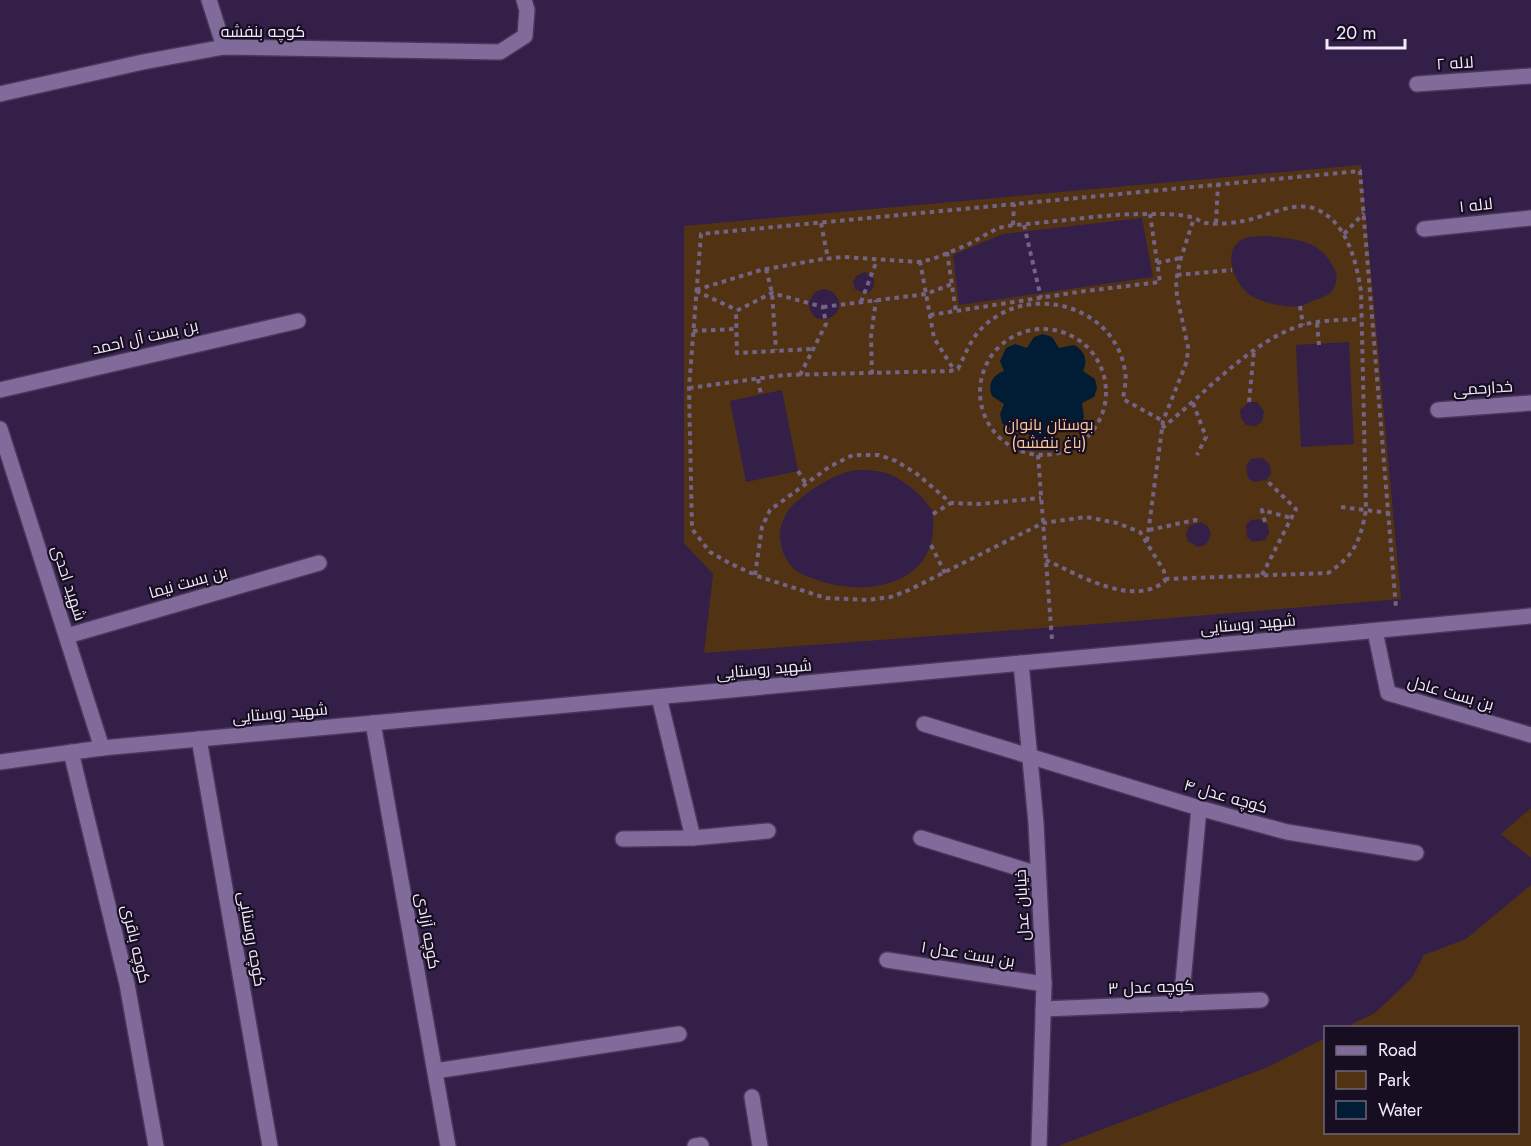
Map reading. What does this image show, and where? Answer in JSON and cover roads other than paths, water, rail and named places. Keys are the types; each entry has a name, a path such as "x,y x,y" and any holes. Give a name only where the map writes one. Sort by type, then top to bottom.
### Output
{"street":[{"path":"209,0 224,47"},
{"name":"کوچه بنفشه","path":"0,94 143,62 224,47 500,52 525,36 527,10 524,0"},
{"name":"لاله ۲","path":"1417,84 1531,76"},
{"name":"لاله ۱","path":"1424,229 1531,218"},
{"name":"بن بست آل احمد","path":"0,390 298,321"},
{"name":"خدارحمی","path":"1438,410 1531,403"},
{"name":"شهید احدی","path":"0,429 102,748"},
{"name":"بن بست نیما","path":"67,636 319,563"},
{"name":"شهید روستایی","path":"0,762 102,748 1531,616"},
{"name":"بن بست عادل","path":"1375,631 1388,693 1531,735"},
{"name":"خیابان عدل","path":"1021,663 1030,757 1044,984 1039,1146"},
{"path":"659,697 693,838"},
{"name":"کوچه آزادی","path":"373,723 448,1146"},
{"name":"کوچه عدل ۴","path":"924,724 1199,808 1287,832 1416,853"},
{"name":"کوچه روستایی","path":"199,739 270,1146"},
{"name":"کوچه باقری","path":"71,752 127,984 156,1146"},
{"path":"1181,1004 1199,808"},
{"path":"623,839 693,838 768,831"},
{"path":"921,838 1038,874"},
{"name":"بن بست عدل ۱","path":"887,960 1044,984"},
{"name":"کوچه عدل ۳","path":"1043,1009 1261,1000"},
{"path":"435,1071 679,1034"},
{"path":"752,1097 760,1146"}],"water":[{"path":"1043,334 1052,337 1059,348 1074,345 1081,350 1085,360 1083,371 1095,379 1097,388 1094,397 1082,403 1084,417 1076,427 1058,426 1051,439 1043,442 1029,436 1025,428 1015,431 1002,423 1000,414 1004,404 992,396 990,388 994,378 1004,371 1000,361 1006,348 1015,344 1027,348 1034,337"}],"park label":[{"name":"بوستان بانوان (باغ بنفشه)","path":"1049,433"}]}
